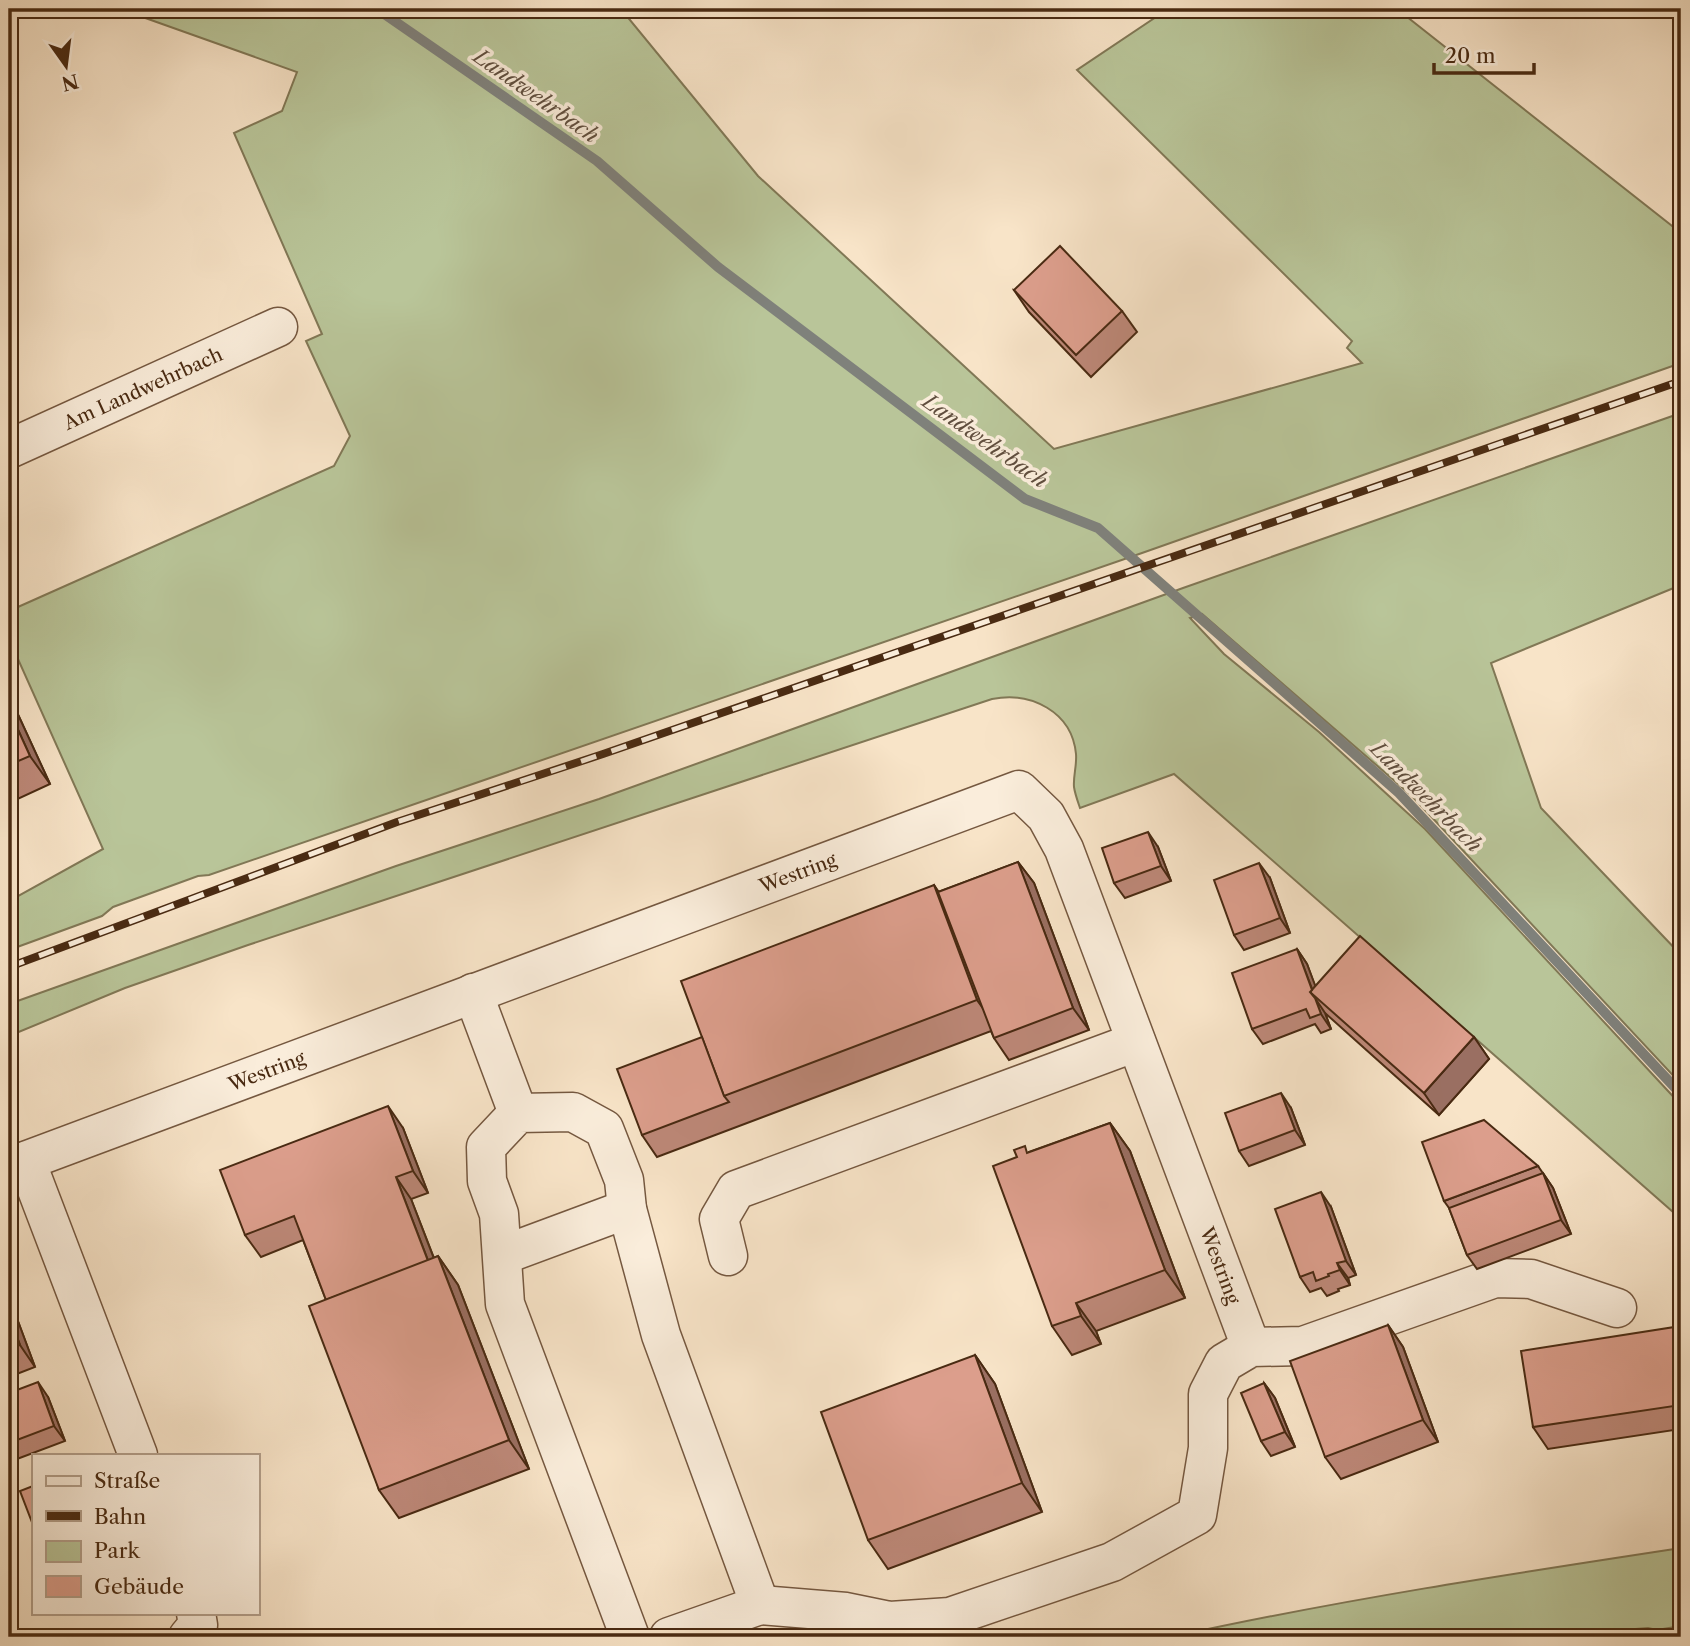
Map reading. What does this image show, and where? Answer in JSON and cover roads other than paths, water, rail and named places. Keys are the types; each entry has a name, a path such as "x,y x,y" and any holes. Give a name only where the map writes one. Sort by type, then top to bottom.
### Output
{"street":[{"name":"Am Landwehrbach","path":"9,449 278,327"},
{"name":"Westring","path":"18,1164 1018,790 1046,816 1064,849 1251,1347"},
{"path":"473,993 518,1112"},
{"path":"728,1256 719,1219 736,1190 1136,1042"},
{"path":"630,1637 505,1304 499,1214 487,1181 486,1147 518,1112 573,1112 604,1129 624,1180 627,1209 661,1335 760,1605"},
{"path":"18,1164 138,1454"},
{"path":"503,1255 627,1209"},
{"path":"669,1637 760,1605 846,1612 890,1621 950,1617 1112,1562 1198,1515 1209,1448 1208,1394 1224,1363 1251,1347 1303,1346 1494,1278 1531,1279 1617,1308"},
{"path":"188,1637 198,1625 196,1614"}],"waterway":[{"name":"Landwehrbach","path":"377,9 597,161 718,267 1025,499 1098,528 1399,793 1681,1094"}],"railway":[{"path":"9,967 397,822 603,754 1681,381"}]}
